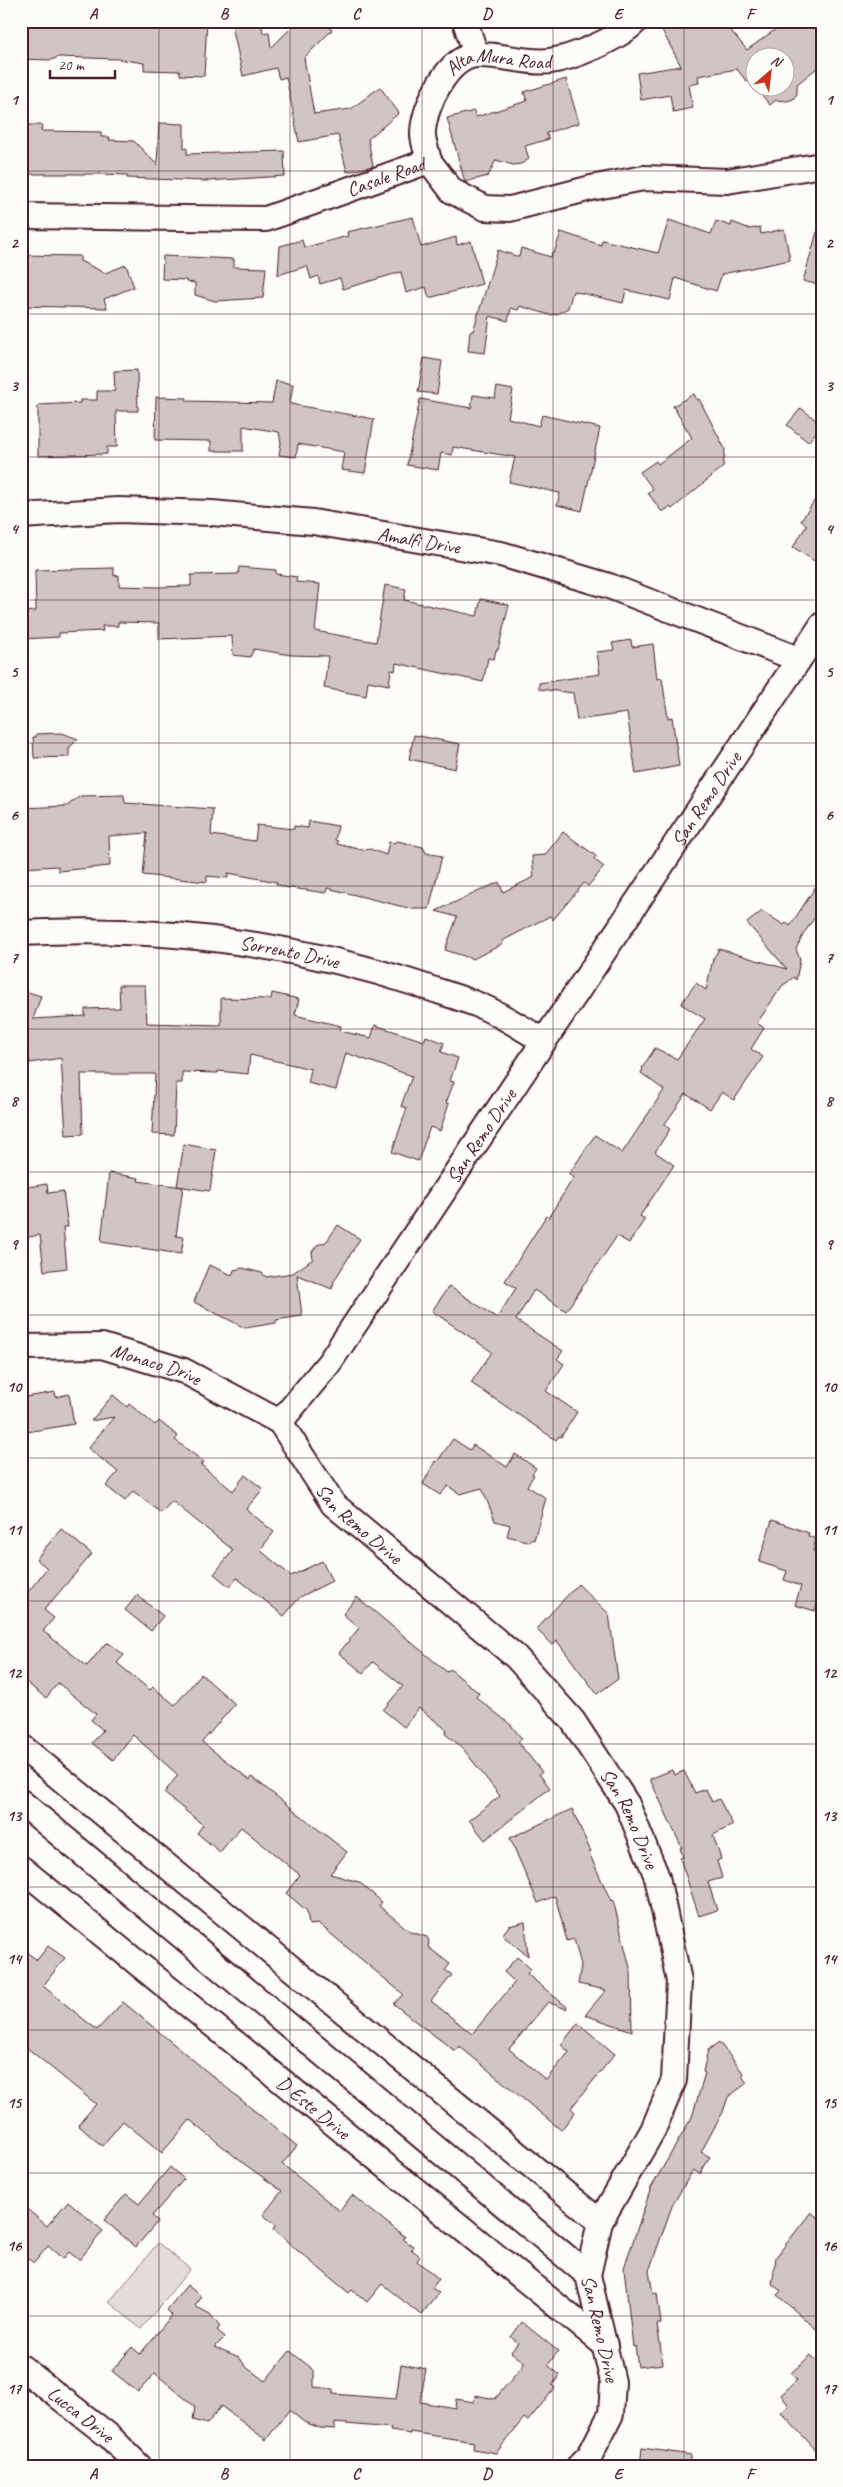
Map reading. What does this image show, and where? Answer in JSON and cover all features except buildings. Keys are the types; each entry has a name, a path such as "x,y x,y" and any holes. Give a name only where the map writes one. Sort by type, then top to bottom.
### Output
{"street":[{"path":"465,21 476,55"},
{"name":"Alta Mura Road","path":"429,161 423,133 426,110 436,89 453,66 476,55 550,61 601,45 636,21"},
{"name":"Casale Road","path":"21,216 266,219 429,161 452,190 485,208 510,209 591,188 644,178 727,181 822,165"},
{"name":"Amalfi Drive","path":"21,516 118,510 212,513 313,522 501,554 609,586 798,659"},
{"name":"San Remo Drive","path":"579,2466 590,2455 611,2414 613,2382 588,2274 600,2222 653,2130 674,2080 679,1981 657,1877 626,1804 573,1721 516,1657 333,1504 280,1422 329,1362 822,625"},
{"name":"Sorrento Drive","path":"21,933 55,931 172,933 231,939 315,955 385,974 481,1006 544,1041"},
{"name":"Monaco Drive","path":"21,1347 102,1346 184,1371 280,1422"},
{"path":"21,1746 600,2222"},
{"path":"21,1802 588,2274"},
{"name":"D Este Drive","path":"21,1868 605,2345"},
{"name":"Lucca Drive","path":"21,2367 109,2436 138,2466"}],"shaded area":[{"path":"158,2243 190,2269 141,2329 109,2302"}]}
